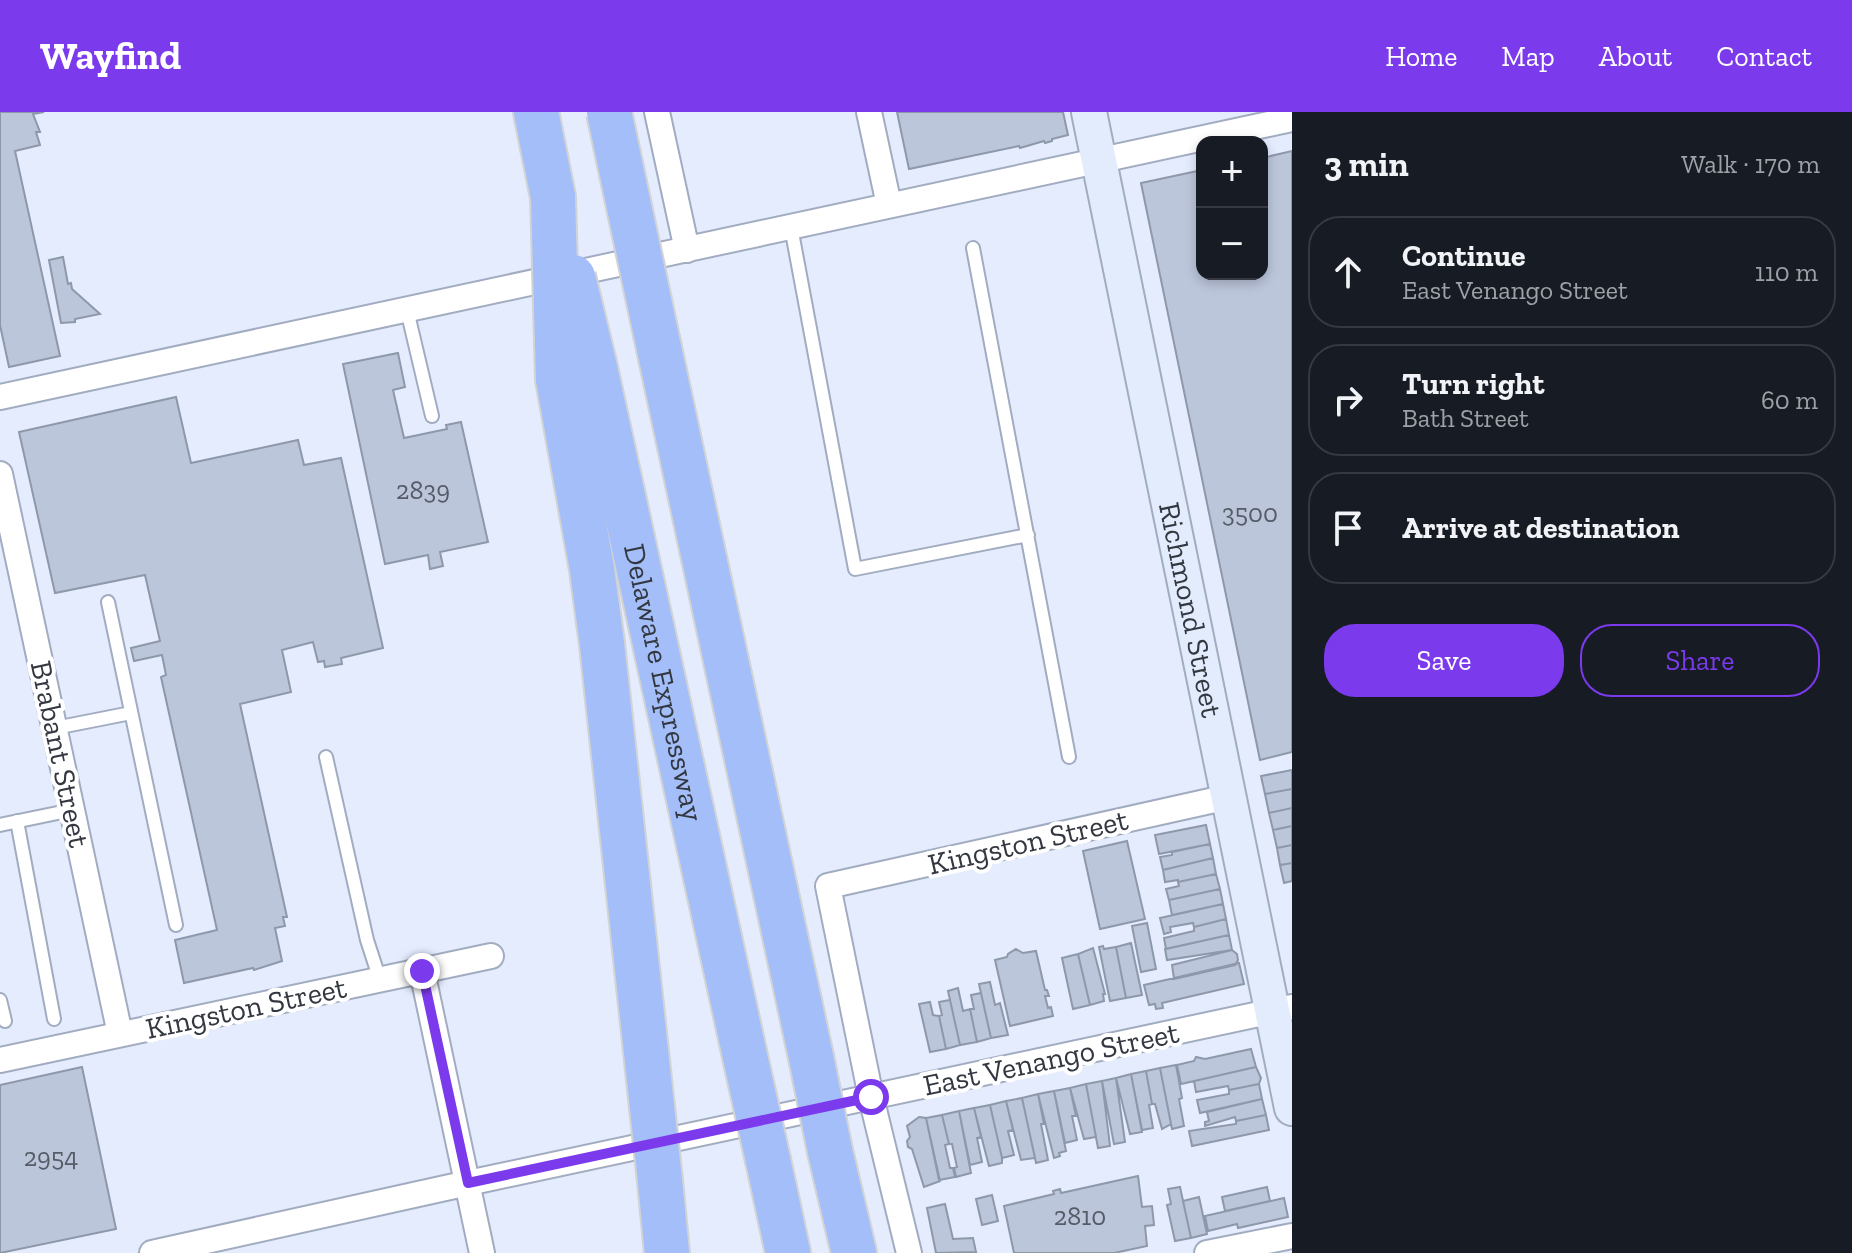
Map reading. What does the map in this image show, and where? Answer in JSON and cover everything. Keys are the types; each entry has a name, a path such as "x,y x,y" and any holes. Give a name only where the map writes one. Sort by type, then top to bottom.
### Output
{"highway":[{"path":"536,112 553,197 577,373 592,569 667,1253"},
{"path":"609,112 854,1253"},
{"name":"Delaware Expressway","path":"577,373 748,1070 788,1253"}],"main road":[{"name":"Richmond Street","path":"1089,112 1228,797 1282,1009 1292,1108"}],"street":[{"path":"657,112 687,250"},
{"path":"869,112 889,205"},
{"path":"0,397 1292,119"},
{"name":"Brabant Street","path":"0,474 120,1034"},
{"name":"Kingston Street","path":"871,1097 828,886 1228,797"},
{"name":"Kingston Street","path":"0,1060 491,956"},
{"path":"422,971 482,1253"},
{"name":"East Venango Street","path":"152,1253 1282,1009"},
{"path":"871,1097 909,1253"},
{"path":"1207,1253 1292,1236"}],"lane":[{"path":"791,227 855,569 1028,535"},
{"path":"973,248 1069,757"},
{"path":"407,310 432,416"},
{"path":"108,602 176,925"},
{"path":"55,728 131,713"},
{"path":"326,757 367,940 380,980"},
{"path":"0,825 72,810"},
{"path":"17,821 54,1019"},
{"path":"0,1000 5,1021"}],"building":[{"path":"0,112 44,112 33,114 40,132 36,132 40,145 15,151 60,356 9,367 0,325"},
{"path":"897,112 1063,112 1068,135 1045,143 909,169"},
{"path":"1292,151 1292,752 1260,760 1141,183 1196,171 1196,280 1268,280 1268,157"},
{"path":"63,257 68,284 71,283 72,289 100,314 61,323 49,260"},
{"path":"398,353 405,387 393,390 404,438 447,429 446,425 461,422 488,542 440,552 443,566 430,569 428,555 385,564 343,364"},
{"path":"176,397 191,463 298,440 304,465 341,458 383,648 341,658 342,664 325,667 324,661 318,662 313,642 282,650 291,692 240,704 287,917 283,917 285,926 275,928 282,961 254,970 184,983 175,940 217,930 161,677 166,675 162,655 134,661 131,648 160,641 145,575 55,593 19,432"},
{"path":"1292,770 1292,789 1265,794 1261,776"},
{"path":"1292,789 1292,808 1269,813 1265,794"},
{"path":"1292,808 1292,826 1273,830 1269,813"},
{"path":"1206,825 1210,844 1159,854 1155,835"},
{"path":"1292,826 1292,845 1277,848 1273,830"},
{"path":"1127,841 1145,919 1100,929 1083,851"},
{"path":"1210,844 1213,858 1163,870 1160,857"},
{"path":"1292,845 1292,863 1280,865 1277,848"},
{"path":"1213,858 1216,874 1165,882 1163,870"},
{"path":"1292,863 1292,881 1284,883 1280,865"},
{"path":"1216,874 1220,889 1169,900 1166,889 1179,886 1178,882"},
{"path":"1220,889 1223,904 1172,915 1169,900"},
{"path":"1223,904 1226,919 1194,927 1193,923 1170,927 1171,932 1164,934 1160,918"},
{"path":"1226,919 1229,935 1166,949 1164,938"},
{"path":"1147,923 1156,969 1141,972 1132,926"},
{"path":"1229,935 1232,950 1167,960 1165,949"},
{"path":"1131,943 1142,995 1126,998 1116,947"},
{"path":"1103,946 1104,949 1116,947 1126,998 1110,1001 1099,947"},
{"path":"1093,948 1105,994 1104,1001 1090,1005 1078,954"},
{"path":"1016,949 1023,953 1036,951 1049,996 1045,996 1048,1008 1051,1007 1053,1016 1010,1026 995,960 1007,957"},
{"path":"1232,950 1237,954 1235,965 1174,979 1172,965"},
{"path":"1078,954 1090,1005 1073,1009 1062,958"},
{"path":"1239,963 1244,984 1162,1003 1163,1008 1156,1009 1155,1004 1149,1005 1144,985"},
{"path":"990,982 995,1005 1000,1003 1008,1035 991,1038 979,984"},
{"path":"958,988 963,1011 970,1009 977,1042 960,1045 948,991"},
{"path":"981,993 991,1038 977,1042 970,1009 974,1009 971,995"},
{"path":"950,1000 960,1045 946,1049 939,1002"},
{"path":"930,1002 933,1015 939,1016 946,1049 930,1052 919,1004"},
{"path":"1251,1049 1256,1067 1181,1084 1177,1065 1194,1061 1196,1057 1205,1059"},
{"path":"1176,1065 1184,1126 1172,1129 1160,1068"},
{"path":"82,1067 116,1229 0,1253 0,1085"},
{"path":"1256,1067 1261,1078 1259,1084 1196,1092 1194,1081"},
{"path":"1160,1068 1171,1124 1162,1129 1155,1104 1152,1104 1146,1071"},
{"path":"1146,1071 1153,1128 1142,1130 1131,1074"},
{"path":"1131,1074 1142,1132 1130,1134 1116,1078"},
{"path":"1116,1078 1125,1142 1114,1144 1102,1081"},
{"path":"1102,1081 1110,1146 1098,1148 1086,1084"},
{"path":"1086,1084 1096,1137 1084,1139 1070,1088"},
{"path":"1259,1084 1262,1099 1200,1113 1197,1100"},
{"path":"1070,1088 1077,1140 1065,1143 1054,1091"},
{"path":"1054,1091 1066,1151 1054,1158 1038,1094"},
{"path":"1038,1094 1048,1160 1036,1163 1022,1098"},
{"path":"1022,1098 1035,1158 1021,1160 1006,1101"},
{"path":"1262,1099 1266,1115 1236,1121 1235,1117 1205,1126 1205,1122 1209,1121 1207,1112"},
{"path":"1006,1101 1013,1130 1008,1131 1014,1155 1002,1158 990,1105"},
{"path":"990,1105 1002,1163 989,1166 974,1108"},
{"path":"974,1108 981,1137 977,1138 982,1162 970,1165 959,1111"},
{"path":"959,1111 971,1173 956,1177 952,1144 949,1144 942,1115"},
{"path":"942,1115 949,1144 945,1145 955,1177 939,1180 926,1118"},
{"path":"1266,1115 1269,1130 1192,1146 1189,1131 1236,1124 1236,1121"},
{"path":"919,1117 926,1118 940,1181 924,1187 907,1141 910,1137 907,1126"},
{"path":"1138,1176 1142,1207 1152,1206 1154,1225 1145,1226 1147,1246 1114,1253 1014,1253 1004,1206 1054,1194 1053,1191 1060,1189 1061,1193"},
{"path":"1180,1187 1191,1238 1175,1241 1167,1205 1171,1204 1168,1189"},
{"path":"1267,1187 1270,1201 1225,1211 1222,1197"},
{"path":"992,1195 998,1221 982,1225 976,1199"},
{"path":"1199,1197 1207,1234 1191,1238 1183,1201"},
{"path":"1284,1198 1288,1217 1208,1231 1205,1216"},
{"path":"945,1204 953,1239 973,1238 976,1252 936,1253 927,1208"}],"route":[{"path":"422,971 468,1183 871,1097"}]}
